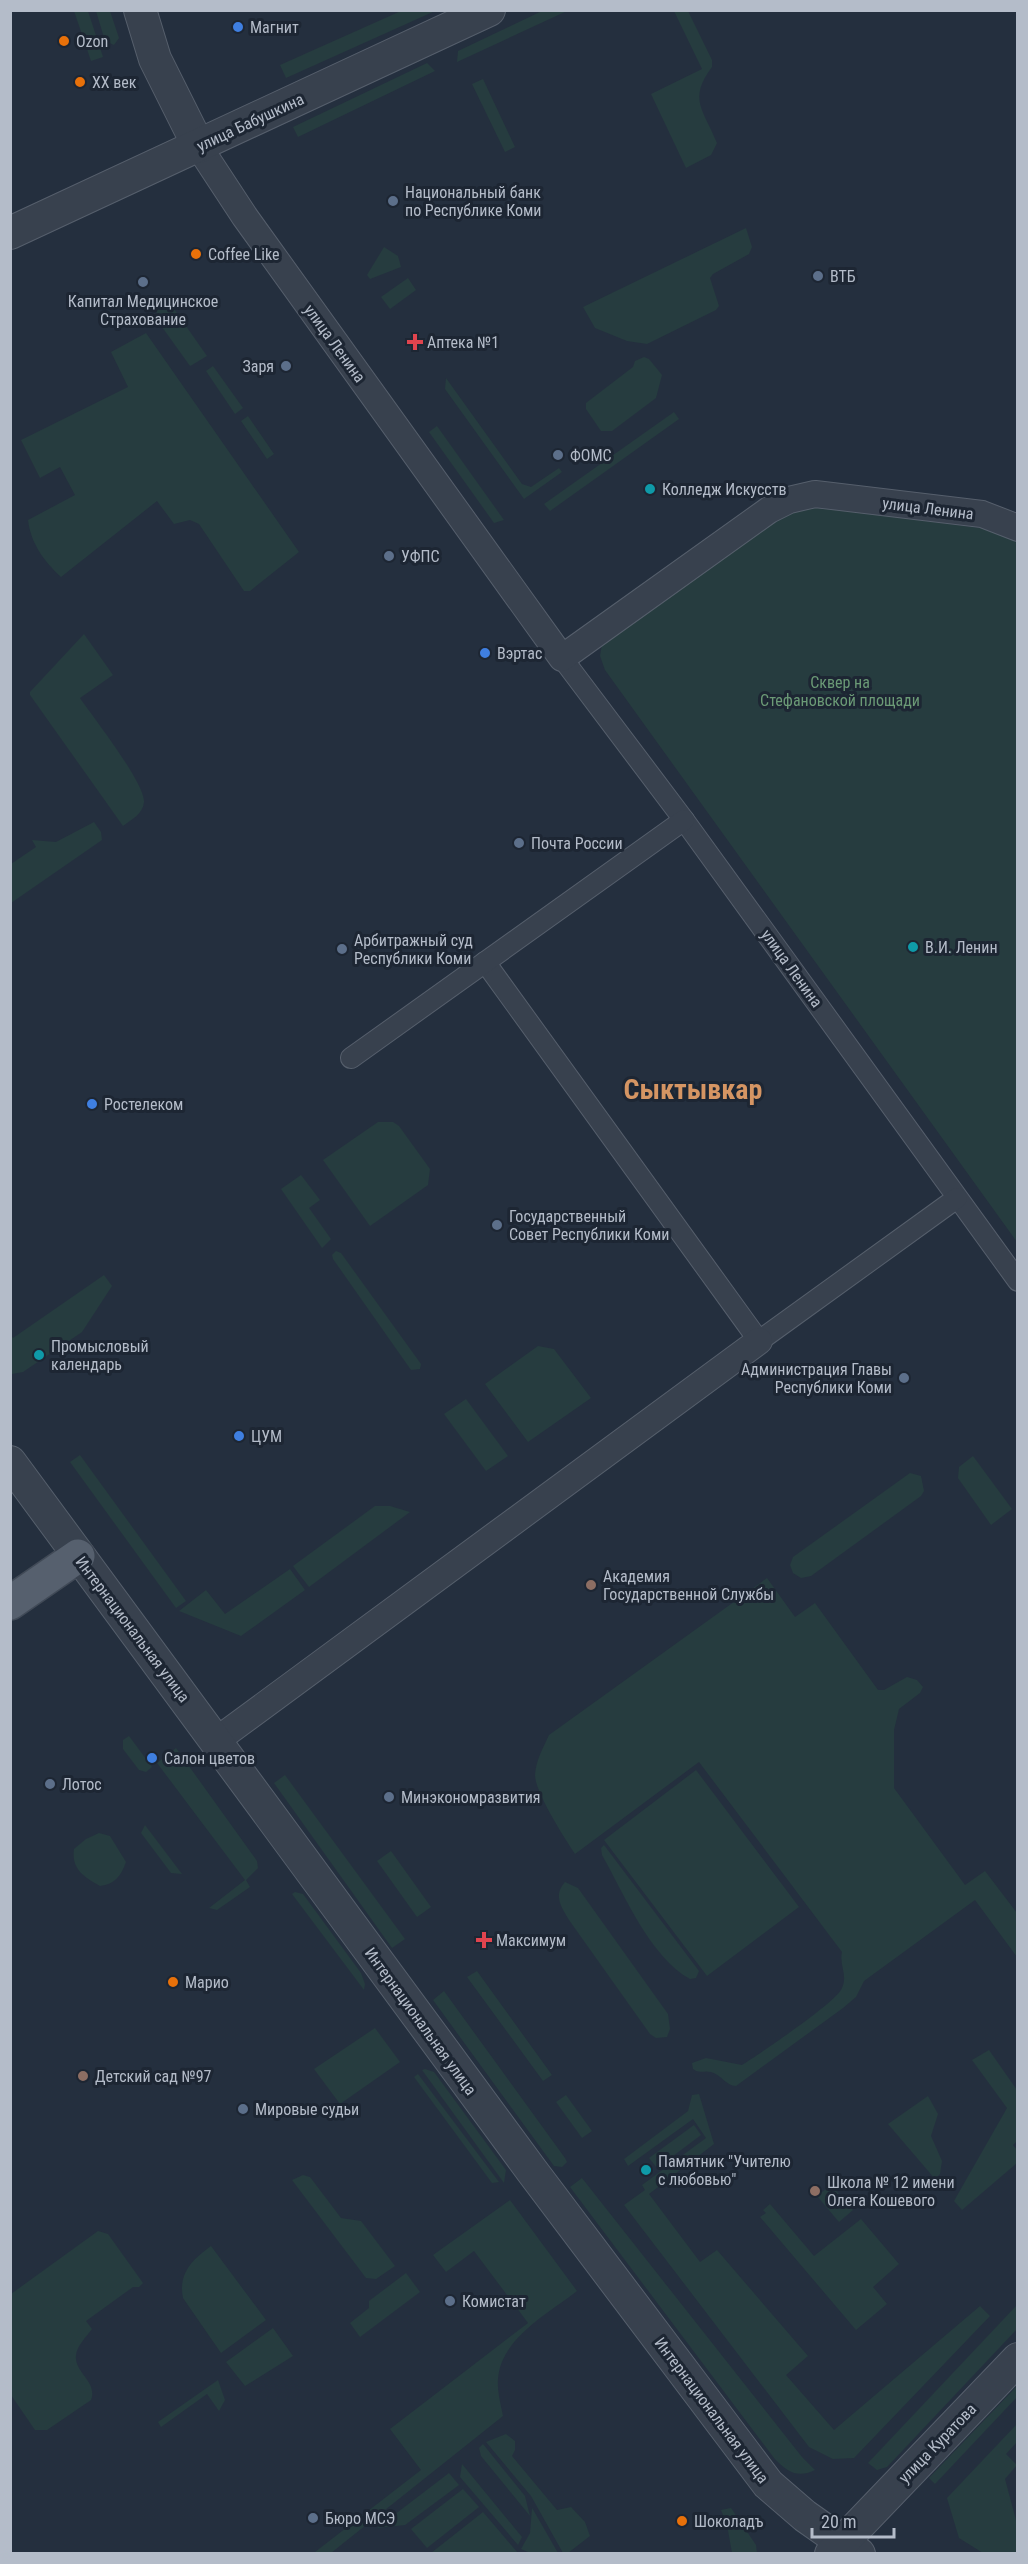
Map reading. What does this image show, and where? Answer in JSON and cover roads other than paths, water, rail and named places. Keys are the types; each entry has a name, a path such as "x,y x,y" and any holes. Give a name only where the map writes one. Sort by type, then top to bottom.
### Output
{"main road":[{"path":"10,1603 78,1556"}],"street":[{"name":"улица Ленина","path":"140,10 155,59 199,147 245,217 562,658 684,820 1017,1281"},
{"name":"улица Бабушкина","path":"10,233 199,147 489,10"},
{"name":"улица Ленина","path":"562,658 769,510 789,500 815,495 981,514 1017,528"},
{"path":"351,1059 684,820"},
{"path":"485,962 759,1341"},
{"path":"217,1740 957,1198"},
{"name":"Интернациональная улица","path":"10,1462 217,1740 532,2171 768,2484 844,2550"},
{"name":"улица Куратова","path":"844,2550 1017,2359"}],"place":[{"name":"Магнит","path":"238,27"},
{"name":"Ozon","path":"64,41"},
{"name":"XX век","path":"80,82"},
{"name":"Национальный банк по Республике Коми","path":"393,201"},
{"name":"Coffee Like","path":"196,254"},
{"name":"ВТБ","path":"818,276"},
{"name":"Капитал Медицинское Страхование","path":"143,282"},
{"name":"Аптека №1","path":"415,342"},
{"name":"Заря","path":"286,366"},
{"name":"ФОМС","path":"558,455"},
{"name":"Колледж Искусств","path":"650,489"},
{"name":"УФПС","path":"389,556"},
{"name":"Вэртас","path":"485,653"},
{"name":"Почта России","path":"519,843"},
{"name":"В.И. Ленин","path":"913,947"},
{"name":"Арбитражный суд Республики Коми","path":"342,949"},
{"name":"Ростелеком","path":"92,1104"},
{"name":"Государственный Совет Республики Коми","path":"497,1225"},
{"name":"Промысловый календарь","path":"39,1355"},
{"name":"Администрация Главы Республики Коми","path":"904,1378"},
{"name":"ЦУМ","path":"239,1436"},
{"name":"Академия Государственной Службы","path":"591,1585"},
{"name":"Салон цветов","path":"152,1758"},
{"name":"Лотос","path":"50,1784"},
{"name":"Минэкономразвития","path":"389,1797"},
{"name":"Максимум","path":"484,1940"},
{"name":"Марио","path":"173,1982"},
{"name":"Детский сад №97","path":"83,2076"},
{"name":"Мировые судьи","path":"243,2109"},
{"name":"Памятник \"Учителю с любовью\"","path":"646,2170"},
{"name":"Школа № 12 имени Олега Кошевого","path":"815,2191"},
{"name":"Комистат","path":"450,2301"},
{"name":"Бюро МСЭ","path":"313,2518"},
{"name":"Шоколадъ","path":"682,2521"}],"district":[{"name":"Сыктывкар","path":"693,1089"}],"park label":[{"name":"Сквер на Стефановской площади","path":"840,691"}]}
